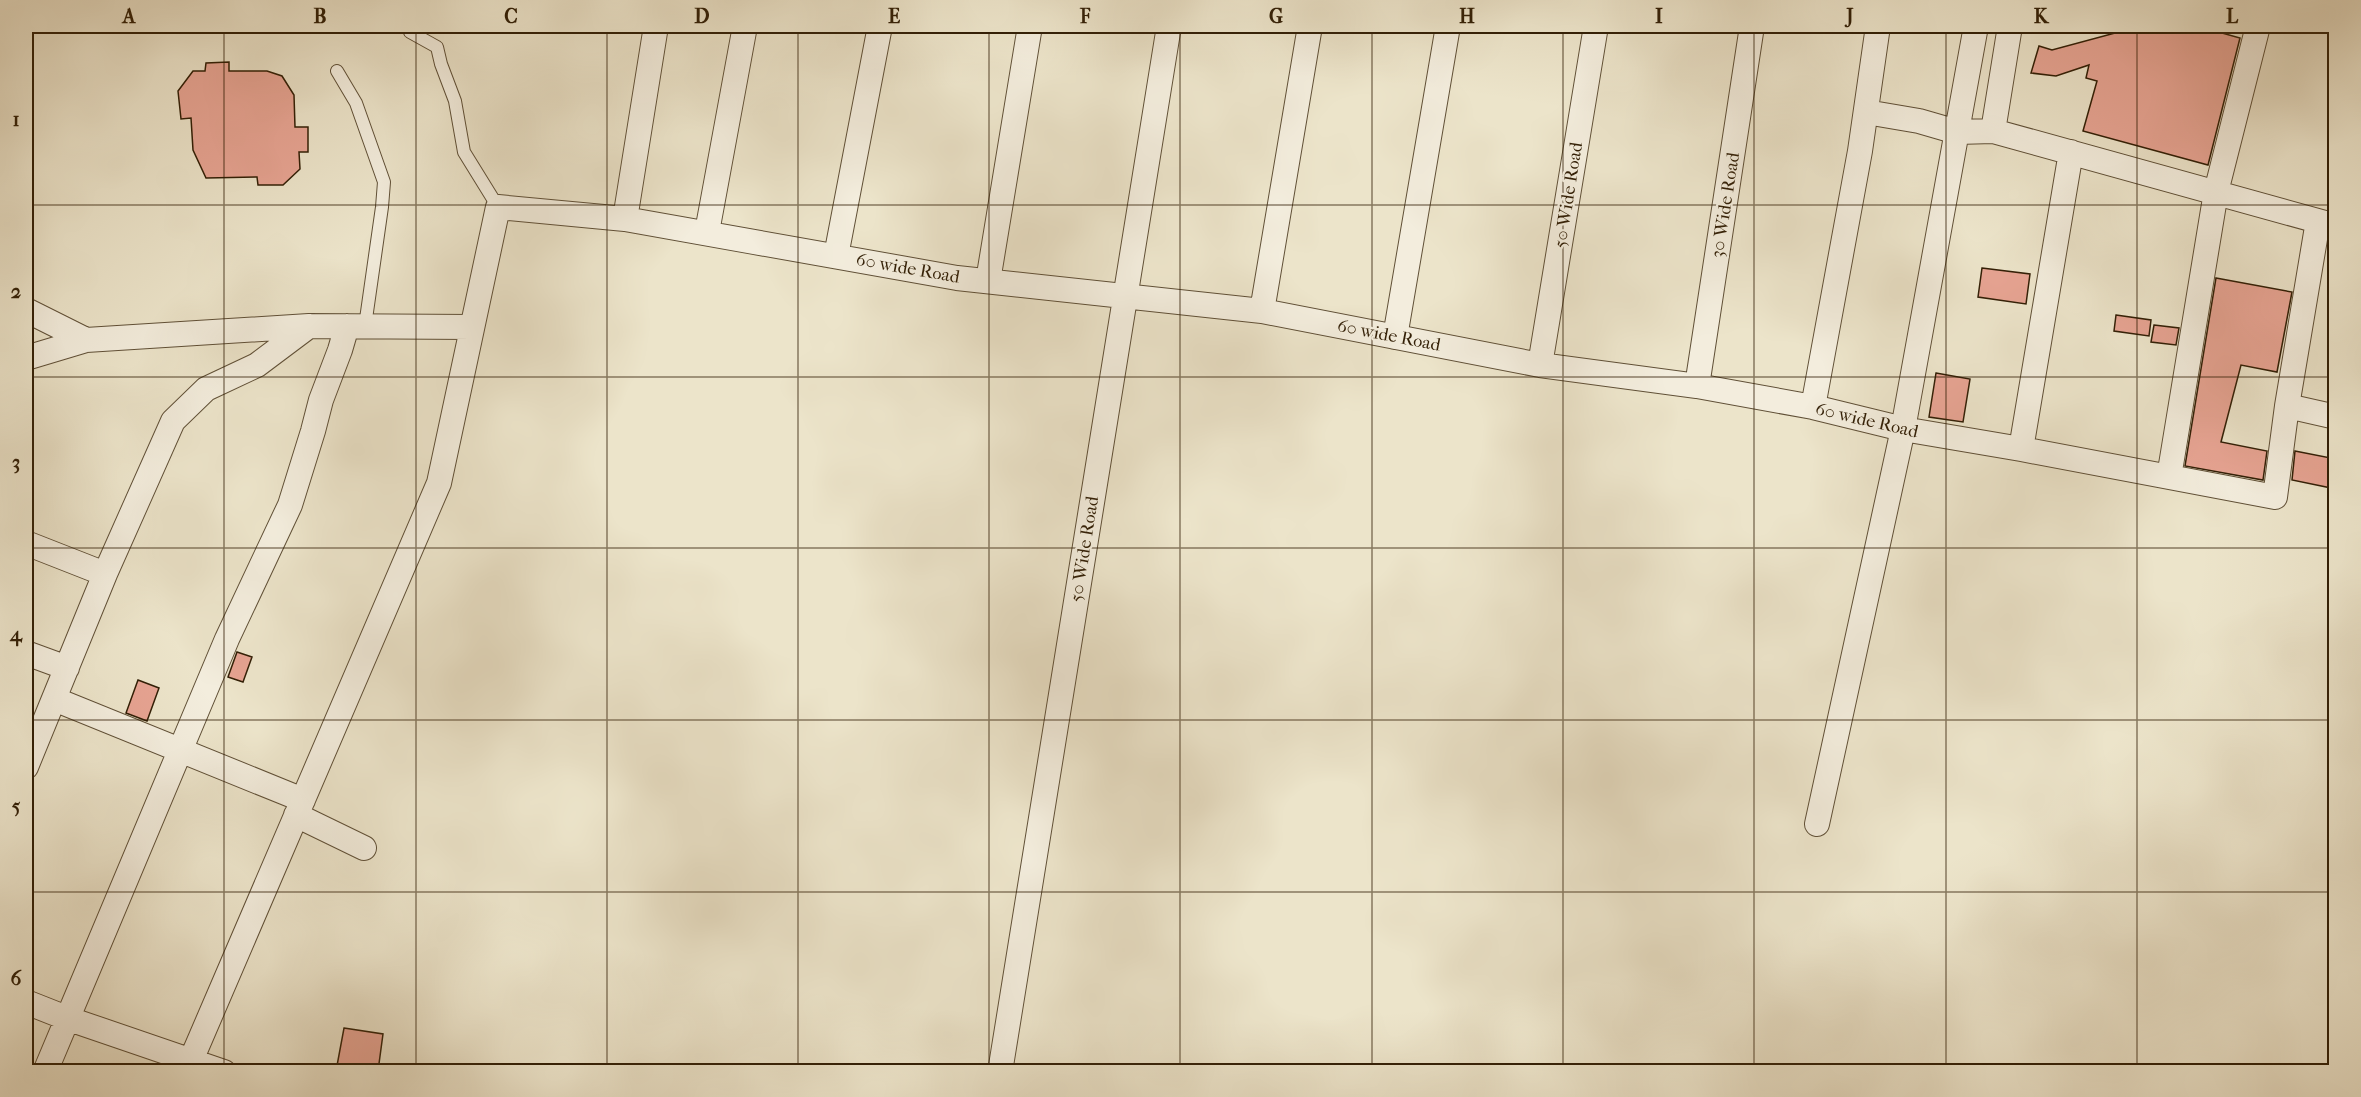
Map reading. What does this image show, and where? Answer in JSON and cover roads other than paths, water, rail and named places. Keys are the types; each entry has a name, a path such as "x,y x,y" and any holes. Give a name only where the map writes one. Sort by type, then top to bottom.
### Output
{"street":[{"path":"625,219 656,26"},
{"path":"707,232 745,26"},
{"path":"836,256 880,26"},
{"path":"988,281 1030,26"},
{"name":"50 Wide Road","path":"1000,1071 1169,26"},
{"path":"1263,311 1310,26"},
{"path":"1395,337 1448,26"},
{"name":"50 Wide Road","path":"1540,365 1596,26"},
{"name":"30 Wide Road","path":"1697,386 1752,26"},
{"path":"1813,407 1866,112 1878,26"},
{"path":"1817,824 1903,429 1976,26"},
{"path":"1993,131 2010,26"},
{"path":"2169,477 2216,192 2258,26"},
{"path":"1866,112 1919,121 1958,132 1993,131 2327,224 2287,406 2336,417"},
{"path":"2021,449 2071,153"},
{"path":"188,1066 439,483 498,207"},
{"name":"60 wide Road","path":"498,207 625,219 957,278 1263,311 1540,365 1697,386 1813,407 1903,429 2275,497 2287,406"},
{"path":"26,310 86,340"},
{"path":"26,357 86,340 309,326 472,327"},
{"path":"26,768 105,574 172,421 206,390 257,365 309,326"},
{"path":"45,1071 69,1019 227,639 290,504 321,400 340,351 356,326"},
{"path":"26,543 105,574"},
{"path":"26,652 67,668"},
{"path":"54,699 180,749 299,807 364,848"},
{"path":"26,1002 188,1066 224,1071"}],"lane":[{"path":"410,33 437,47 455,101 464,153 498,207"},
{"path":"337,70 356,103 384,182 356,326"}]}
